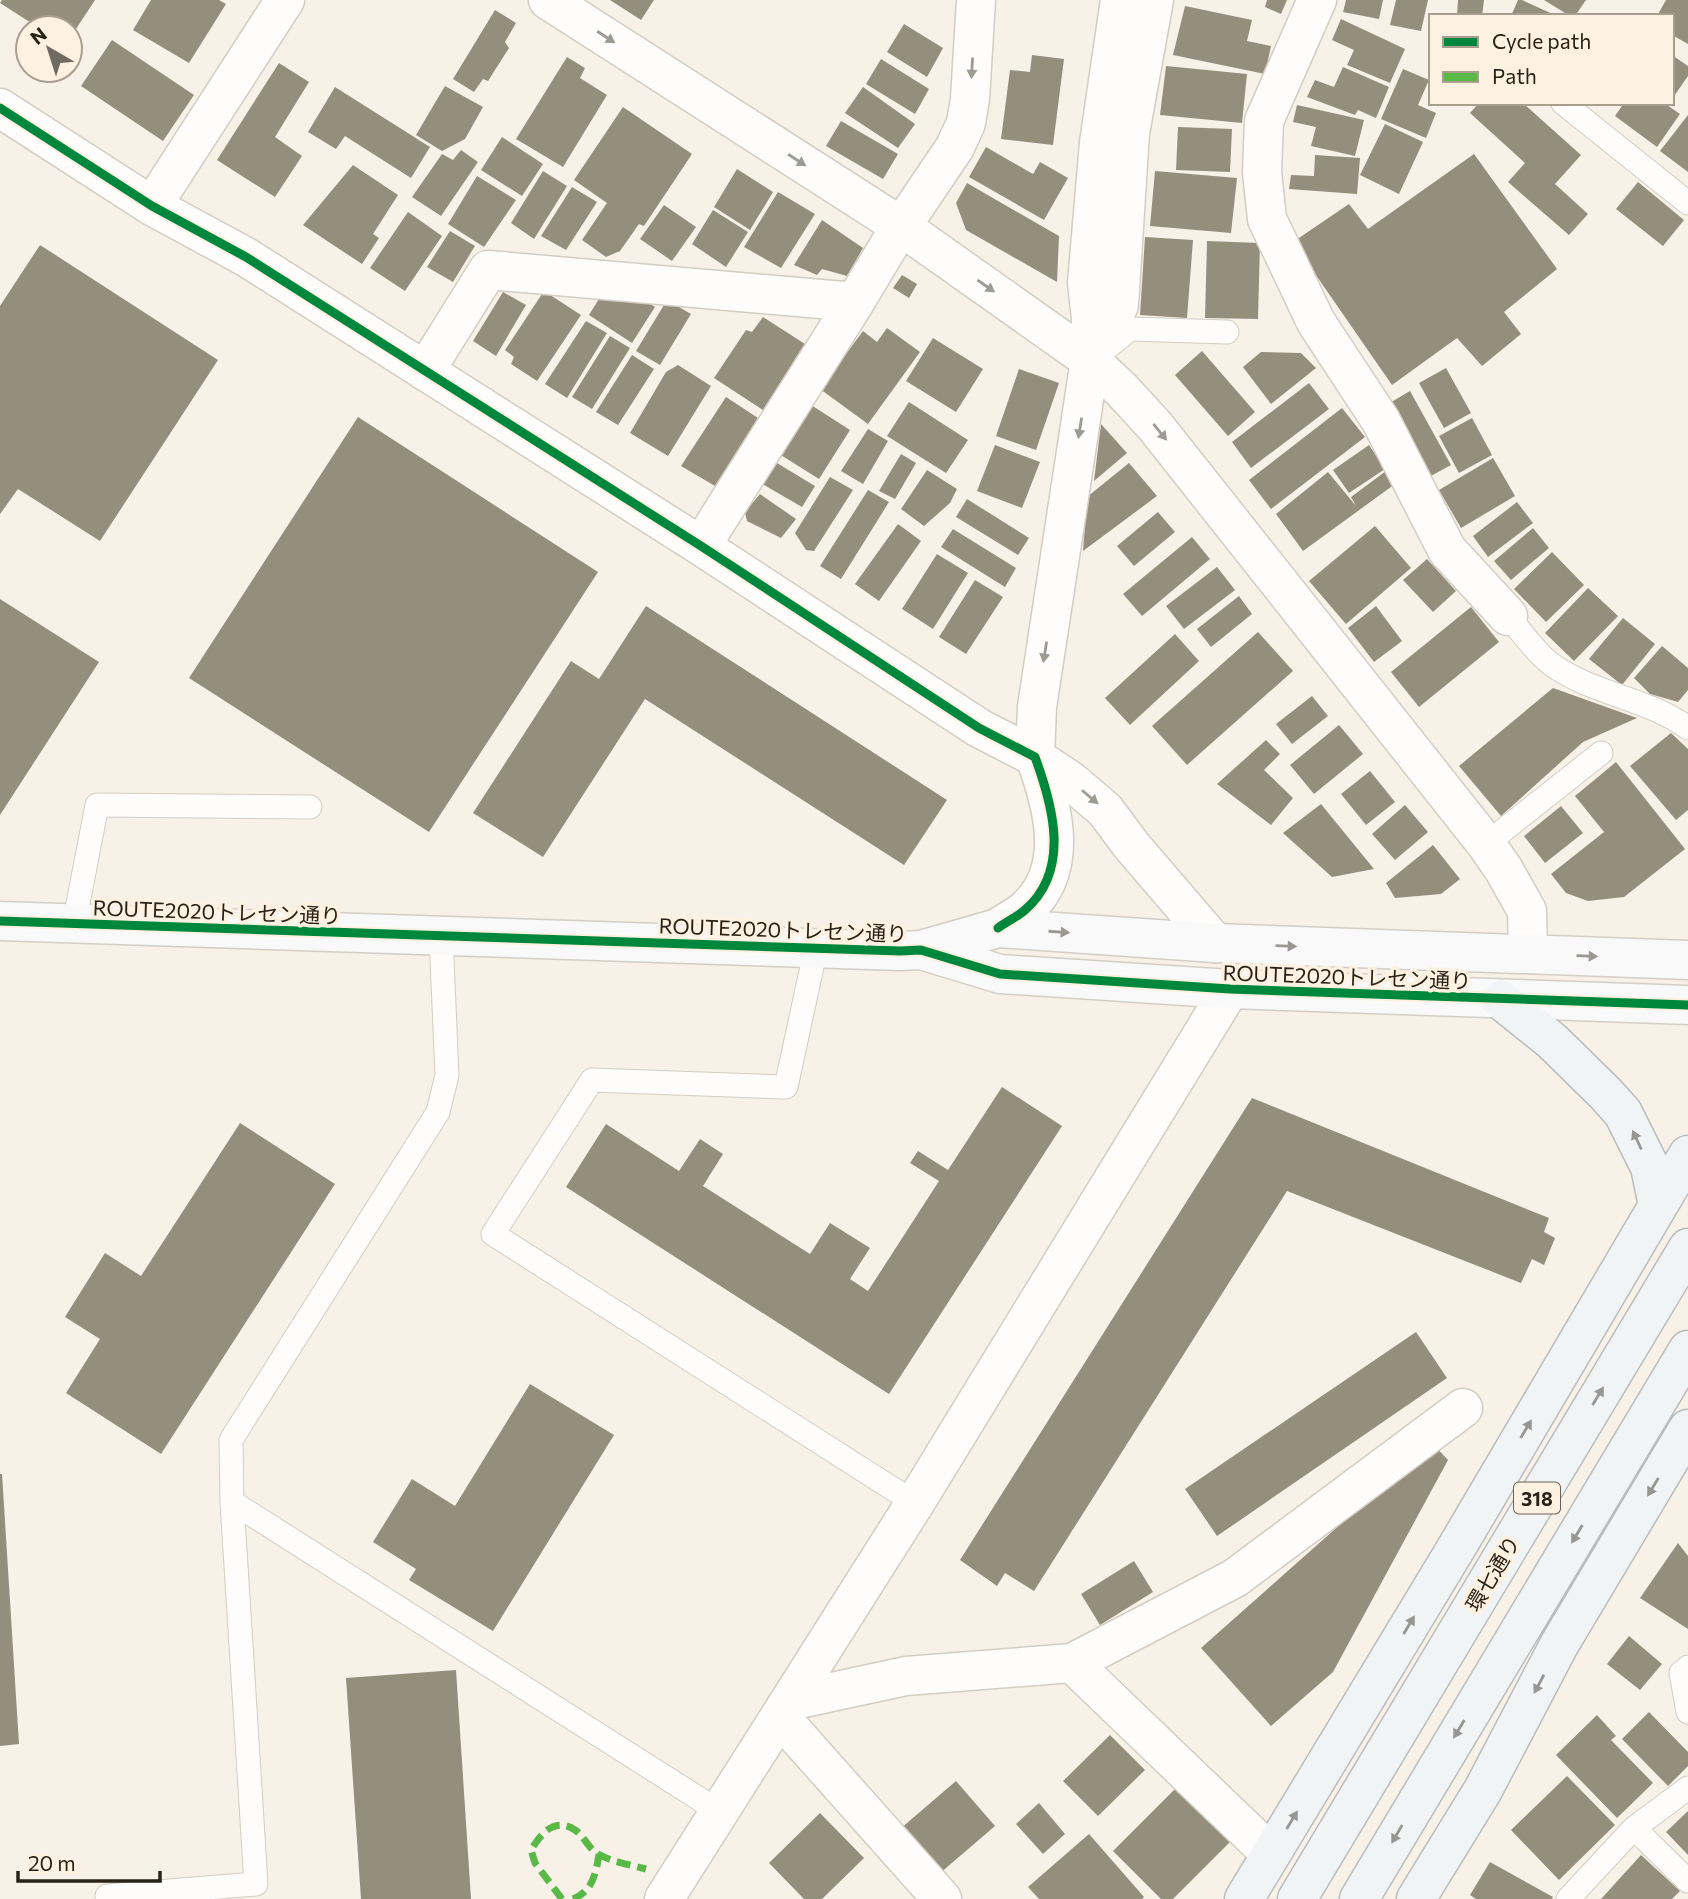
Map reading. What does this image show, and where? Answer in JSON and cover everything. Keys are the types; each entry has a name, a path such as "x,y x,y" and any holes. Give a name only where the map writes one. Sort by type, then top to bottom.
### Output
{"main road":[{"name":"ROUTE2020トレセン通り","path":"0,921 921,950 1000,974 1230,989 1688,1005"},
{"name":"ROUTE2020トレセン通り","path":"921,950 998,928 1215,943 1688,960"},
{"path":"1501,1000 1552,1041 1623,1113 1650,1167 1658,1205"},
{"path":"1244,1899 1688,1155"},
{"name":"環七通り","path":"1297,1899 1688,1248"},
{"name":"318","path":"1359,1899 1688,1350"},
{"path":"1416,1899 1483,1790 1559,1645 1688,1429"}],"street":[{"path":"152,206 285,0"},
{"path":"548,0 902,227 1090,360 1122,390 1155,426 1486,844 1527,911 1528,954"},
{"path":"701,546 955,147 965,123 970,99 976,0"},
{"path":"998,928 1026,909 1044,885 1053,863 1054,827 1047,790 1035,757 1037,707 1090,360 1091,318 1087,284 1098,143 1120,0"},
{"path":"1090,360 1119,305 1130,133 1154,0"},
{"path":"1317,0 1264,121 1262,172 1267,219 1316,322 1381,421 1447,551 1508,616"},
{"path":"0,108 152,206 246,257 701,546 979,728 1035,757 1071,781 1105,810 1131,845 1215,943"},
{"path":"425,371 488,270 855,302"},
{"path":"664,1899 915,1503 1230,989"},
{"path":"785,1709 906,1676 1072,1663 1235,1578 1463,1408"},
{"path":"1072,1663 1271,1854"},
{"path":"785,1709 942,1899"}],"lane":[{"path":"1566,105 1688,203"},
{"path":"1090,360 1130,329 1227,332"},
{"path":"1508,616 1549,663 1584,683 1654,709 1688,728"},
{"path":"1486,844 1601,753"},
{"path":"74,925 97,805 310,807"},
{"path":"107,1896 256,1884 232,1502 231,1440 438,1112 447,1075 441,936"},
{"path":"816,948 786,1087 592,1080 493,1234 915,1503"},
{"path":"232,1502 720,1812"},
{"path":"1688,1667 1681,1673 1688,1712"},
{"path":"1568,1899 1634,1828 1688,1788"},
{"path":"1634,1828 1688,1881"}],"building":[{"path":"2,0 95,0 84,17 84,14 17,14 0,3"},
{"path":"151,0 219,0 226,4 189,63 133,30"},
{"path":"610,0 654,0 641,20"},
{"path":"1267,0 1287,0 1281,14 1265,7"},
{"path":"1346,0 1383,0 1379,19 1343,12"},
{"path":"1396,0 1428,0 1421,31 1390,25"},
{"path":"1458,0 1484,0 1482,14 1457,14"},
{"path":"1518,0 1522,0 1553,14 1512,14"},
{"path":"1544,0 1586,0 1576,14 1567,14"},
{"path":"1666,0 1688,0 1688,44 1674,36 1674,14 1658,14"},
{"path":"1185,6 1252,20 1247,41 1271,46 1265,74 1173,55"},
{"path":"495,10 516,23 505,42 509,48 488,81 483,79 474,92 453,79"},
{"path":"1341,19 1405,49 1390,83 1347,65 1354,50 1332,40"},
{"path":"904,24 943,48 927,77 887,52"},
{"path":"112,40 194,95 163,141 81,86"},
{"path":"1032,55 1064,59 1053,145 1001,139 1010,70 1030,72"},
{"path":"1674,56 1688,66 1688,76 1674,96"},
{"path":"567,57 585,68 580,78 607,95 563,167 516,139"},
{"path":"881,59 929,89 915,114 866,84"},
{"path":"279,63 309,82 275,137 302,156 275,197 217,160"},
{"path":"1166,66 1247,74 1242,123 1160,115"},
{"path":"1343,67 1389,87 1376,118 1358,110 1355,115 1307,97 1315,80 1334,87"},
{"path":"1403,69 1429,80 1418,105 1436,113 1426,138 1381,119"},
{"path":"445,86 483,107 465,139 442,151 416,135"},
{"path":"335,87 430,147 411,178 345,136 336,149 308,132"},
{"path":"863,87 915,124 898,148 845,113"},
{"path":"1297,105 1364,120 1355,156 1311,146 1316,127 1293,122"},
{"path":"1477,105 1525,105 1581,155 1555,184 1588,214 1569,235 1508,182 1525,163 1470,113"},
{"path":"1623,105 1667,105 1680,114 1657,147 1615,116"},
{"path":"623,107 692,154 644,226 639,224 620,251 606,257 582,240 607,203 574,180"},
{"path":"1688,115 1688,172 1660,151"},
{"path":"841,121 898,154 883,179 826,146"},
{"path":"1385,124 1423,142 1399,194 1360,175"},
{"path":"1178,127 1232,129 1230,172 1176,170"},
{"path":"502,137 543,164 522,196 481,170"},
{"path":"986,147 1033,174 1040,162 1068,178 1044,220 969,177"},
{"path":"461,150 478,162 441,216 412,197 442,154 453,160"},
{"path":"1474,154 1557,269 1504,312 1521,334 1482,366 1457,338 1392,385 1293,242 1349,204 1368,229"},
{"path":"1315,155 1360,158 1357,194 1289,189 1291,175 1314,176"},
{"path":"353,165 398,195 373,234 379,238 362,264 303,225"},
{"path":"737,169 773,192 750,230 714,207"},
{"path":"543,171 567,186 534,239 511,223"},
{"path":"1155,171 1237,178 1231,233 1150,226"},
{"path":"477,176 516,200 484,247 448,224"},
{"path":"1638,182 1684,220 1663,246 1616,209"},
{"path":"967,183 1059,236 1057,282 966,230 956,203"},
{"path":"572,187 597,202 566,250 541,236"},
{"path":"778,192 815,214 781,268 744,247"},
{"path":"664,205 696,227 672,261 640,239"},
{"path":"713,210 748,232 726,267 692,244"},
{"path":"408,212 442,236 405,291 370,268"},
{"path":"822,220 863,248 847,276 822,269 817,275 794,265"},
{"path":"450,231 475,246 453,282 427,267"},
{"path":"1145,237 1193,240 1187,318 1140,315"},
{"path":"1207,241 1260,243 1258,319 1205,318"},
{"path":"40,245 218,360 100,541 18,489 0,514 0,306"},
{"path":"902,275 917,284 909,298 893,288"},
{"path":"544,291 581,315 537,381 511,364 514,357 505,350"},
{"path":"503,292 526,305 496,356 473,341"},
{"path":"602,294 636,295 655,307 632,343 589,315"},
{"path":"667,300 691,314 660,365 636,351"},
{"path":"763,317 805,344 763,410 714,378 746,330 752,332"},
{"path":"586,321 607,333 567,398 545,384"},
{"path":"887,328 920,352 868,424 820,389 863,331 877,342"},
{"path":"610,336 630,348 592,409 572,397"},
{"path":"933,338 983,369 956,412 906,381"},
{"path":"1202,351 1255,412 1228,436 1175,375"},
{"path":"1261,352 1301,353 1316,368 1271,404 1243,367"},
{"path":"632,355 654,369 618,425 596,412"},
{"path":"678,365 711,386 668,456 630,433 666,372"},
{"path":"1446,368 1471,413 1444,428 1419,383"},
{"path":"1019,369 1059,383 1036,450 996,436"},
{"path":"1309,383 1329,409 1251,468 1232,442"},
{"path":"1410,391 1451,465 1429,477 1388,404"},
{"path":"726,397 758,418 715,486 681,466"},
{"path":"909,402 968,440 946,473 887,436"},
{"path":"808,403 850,430 819,479 776,452"},
{"path":"1342,408 1365,437 1271,509 1249,480"},
{"path":"358,417 598,572 429,832 189,678"},
{"path":"1472,418 1492,455 1459,473 1439,436"},
{"path":"1101,424 1127,453 1094,481"},
{"path":"868,429 888,441 863,484 841,471"},
{"path":"995,445 1040,462 1022,508 977,491"},
{"path":"1369,445 1385,469 1349,493 1333,470"},
{"path":"901,454 916,463 895,499 879,491"},
{"path":"767,457 815,486 802,507 754,479"},
{"path":"1493,458 1515,496 1461,528 1439,490"},
{"path":"1129,463 1157,496 1083,551 1087,497"},
{"path":"927,470 957,489 950,503 924,526 901,509"},
{"path":"1386,471 1395,484 1303,551 1276,514 1328,472 1356,506 1351,497"},
{"path":"830,477 853,490 814,551 806,550 795,533"},
{"path":"868,490 889,502 841,579 820,566"},
{"path":"760,494 796,519 781,538 747,521 745,512"},
{"path":"967,499 1029,538 1018,555 956,517"},
{"path":"1517,502 1533,523 1488,557 1473,536"},
{"path":"1158,512 1175,532 1134,566 1117,546"},
{"path":"898,524 921,541 879,601 855,584"},
{"path":"1375,526 1411,568 1346,624 1309,581"},
{"path":"1533,528 1549,548 1511,580 1494,561"},
{"path":"953,529 1016,568 1005,587 941,547"},
{"path":"1192,537 1210,559 1142,616 1123,594"},
{"path":"1552,552 1584,585 1546,622 1514,589"},
{"path":"937,554 968,573 933,629 902,609"},
{"path":"1427,559 1456,591 1433,612 1403,580"},
{"path":"1217,567 1235,590 1184,629 1166,606"},
{"path":"975,580 1003,597 966,654 939,637"},
{"path":"1588,588 1618,616 1574,661 1545,633"},
{"path":"1239,596 1252,614 1211,647 1197,629"},
{"path":"0,599 99,662 0,815"},
{"path":"646,606 947,800 904,865 645,699 543,857 473,813 571,661 599,679"},
{"path":"1376,606 1402,641 1374,662 1348,628"},
{"path":"1471,607 1499,642 1419,707 1391,672"},
{"path":"1623,618 1655,644 1622,685 1589,659"},
{"path":"1258,632 1293,671 1187,765 1152,726"},
{"path":"1175,634 1199,661 1130,725 1105,698"},
{"path":"1662,646 1688,668 1688,690 1678,702 1650,694 1634,678"},
{"path":"1553,688 1637,718 1583,742 1501,816 1459,766"},
{"path":"1312,696 1328,716 1292,744 1276,724"},
{"path":"1339,725 1363,754 1314,794 1290,765"},
{"path":"1671,733 1688,749 1688,810 1676,820 1630,766"},
{"path":"1266,740 1280,754 1264,770 1293,798 1271,825 1217,784"},
{"path":"1616,762 1685,849 1624,897 1588,901 1566,893 1551,874 1604,832 1575,796"},
{"path":"1370,771 1395,802 1366,825 1341,794"},
{"path":"1321,804 1374,869 1332,877 1283,833"},
{"path":"1405,805 1428,832 1395,860 1372,834"},
{"path":"1561,806 1583,833 1545,863 1524,836"},
{"path":"1433,845 1460,879 1441,894 1395,898 1386,883"},
{"path":"1002,1087 1062,1126 889,1394 566,1187 606,1124 679,1171 700,1139 723,1154 703,1186 810,1254 830,1223 870,1248 850,1279 868,1291 939,1181 910,1163 918,1151 948,1170"},
{"path":"1252,1098 1549,1218 1544,1232 1555,1238 1544,1265 1532,1259 1521,1283 1287,1191 1034,1591 1005,1573 997,1586 960,1560"},
{"path":"240,1123 335,1184 161,1454 66,1393 100,1339 65,1317 105,1253 141,1276"},
{"path":"1416,1332 1447,1378 1217,1536 1185,1489"},
{"path":"530,1384 614,1435 493,1631 409,1580 416,1569 373,1542 412,1479 455,1506"},
{"path":"1432,1443 1448,1460 1333,1672 1271,1726 1201,1648"},
{"path":"0,1474 19,1744 0,1746"},
{"path":"1678,1543 1688,1556 1688,1629 1640,1598"},
{"path":"1134,1561 1153,1592 1100,1625 1081,1594"},
{"path":"1629,1636 1662,1664 1640,1690 1607,1664"},
{"path":"456,1670 471,1899 361,1899 346,1678"},
{"path":"1649,1712 1688,1752 1688,1766 1668,1786 1622,1739"},
{"path":"1597,1715 1616,1736 1611,1740 1653,1783 1617,1818 1556,1755"},
{"path":"1110,1735 1145,1770 1098,1816 1063,1781"},
{"path":"1567,1776 1615,1825 1559,1880 1511,1830"},
{"path":"956,1781 995,1826 939,1874 900,1829"},
{"path":"1177,1787 1232,1840 1173,1899 1161,1899 1113,1851"},
{"path":"1039,1803 1065,1834 1043,1854 1016,1824"},
{"path":"1688,1811 1688,1855 1666,1832"},
{"path":"820,1813 864,1858 822,1899 804,1899 769,1863"},
{"path":"1089,1834 1144,1897 1142,1899 1039,1899 1028,1887"},
{"path":"1641,1855 1680,1891 1672,1899 1601,1899"},
{"path":"1490,1862 1553,1897 1552,1899 1476,1899 1470,1895"}],"marked path":[{"path":"562,1899 535,1863 531,1850 543,1833 554,1826 567,1826 575,1830 603,1857 646,1869"},
{"path":"573,1899 589,1886 595,1874 599,1854"}],"cycle path":[{"path":"0,108 152,206 246,257 701,546 979,728 1035,757 1052,816 1053,857 1039,894 1025,910 998,928"},
{"path":"0,921 921,950 1000,974 1230,989 1688,1005"}]}
